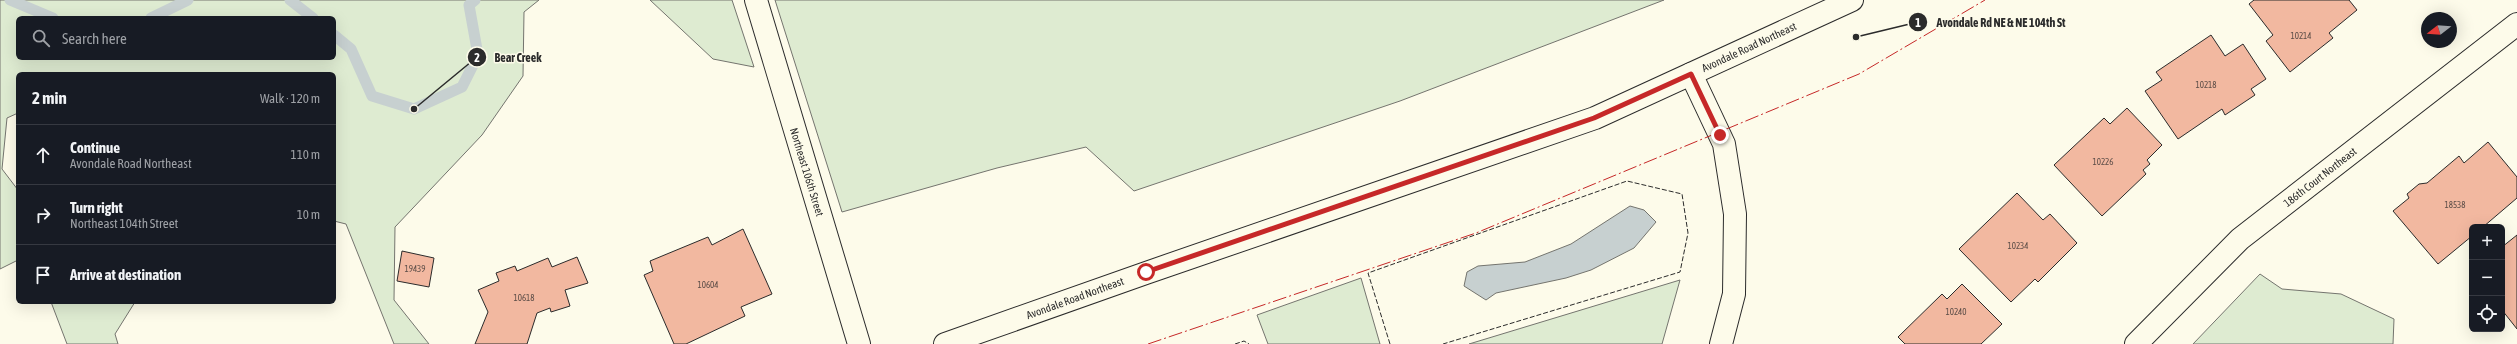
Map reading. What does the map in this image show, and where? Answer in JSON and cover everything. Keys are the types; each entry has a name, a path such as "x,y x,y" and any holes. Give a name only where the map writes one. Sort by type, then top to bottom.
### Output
{"street":[{"name":"Northeast 106th Street","path":"756,0 859,344"},
{"name":"Avondale Road Northeast","path":"946,344 1146,272 1594,118 1852,0"},
{"name":"186th Court Northeast","path":"2136,344 2240,239 2515,30"},
{"path":"1691,74 1724,144 1735,214 1734,294 1721,344"}],"green space":[{"path":"0,0 539,0 524,12 523,76 482,135 395,227 394,300 429,344 394,344 346,224 336,222 336,72 16,72 16,114 7,118 2,169 16,187 16,261 0,269"},
{"path":"650,0 732,0 754,67 713,59"},
{"path":"775,0 1664,0 1400,101 1134,191 1086,147 997,168 842,212"},
{"path":"2260,274 2282,289 2341,294 2394,319 2393,344 2193,344"},
{"path":"1361,278 1380,344 1268,344 1257,315"},
{"path":"1680,280 1662,344 1469,344"},
{"path":"52,304 134,304 115,334 118,344 67,344"}],"shaded area":[{"path":"1630,206 1644,210 1656,222 1634,248 1591,270 1566,278 1496,293 1486,300 1464,286 1467,272 1478,266 1525,262 1571,244"}],"building":[{"path":"2254,0 2349,0 2357,10 2329,33 2333,38 2290,72 2266,41 2273,35 2249,4"},
{"path":"2211,35 2225,56 2243,44 2266,79 2251,89 2255,95 2225,115 2222,109 2178,139 2145,91 2162,80 2156,72"},
{"path":"2127,108 2162,145 2147,160 2150,164 2143,170 2146,174 2102,216 2054,165 2104,118 2110,124"},
{"path":"2488,142 2517,177 2517,198 2487,224 2469,224 2469,238 2438,264 2393,211 2409,198 2407,194 2419,184 2427,183 2459,156 2464,163"},
{"path":"2017,193 2043,220 2050,214 2077,243 2038,282 2035,279 2011,302 1959,249"},
{"path":"743,229 772,294 741,307 745,316 686,344 674,344 644,275 653,271 650,261 708,237 712,245"},
{"path":"2517,235 2517,329 2505,314 2505,245"},
{"path":"402,251 434,258 429,287 397,281"},
{"path":"577,257 588,283 565,290 570,306 551,312 550,308 537,313 527,344 475,344 488,312 478,290 499,281 496,273 515,266 517,271 548,258 552,267"},
{"path":"1962,284 2002,324 1981,344 1905,344 1898,337 1942,294 1947,299"}],"waterway":[{"path":"10,0 48,16"},
{"path":"155,16 188,0"},
{"path":"290,0 310,16"},
{"path":"336,37 351,49 372,96 414,109 462,87 478,55 469,5 475,0"}],"fence":[{"path":"1390,344 1368,273 1627,181 1682,194 1688,233 1680,272 1443,344"},
{"path":"1235,344 1244,341 1249,344"}],"power":[{"path":"1148,344 1476,233 1859,74 1985,0"}],"place":[{"name":"Avondale Rd NE & NE 104th St","path":"1856,37"},
{"name":"Bear Creek","path":"414,109"}],"route":[{"path":"1146,272 1594,118 1691,74 1720,135"}]}
